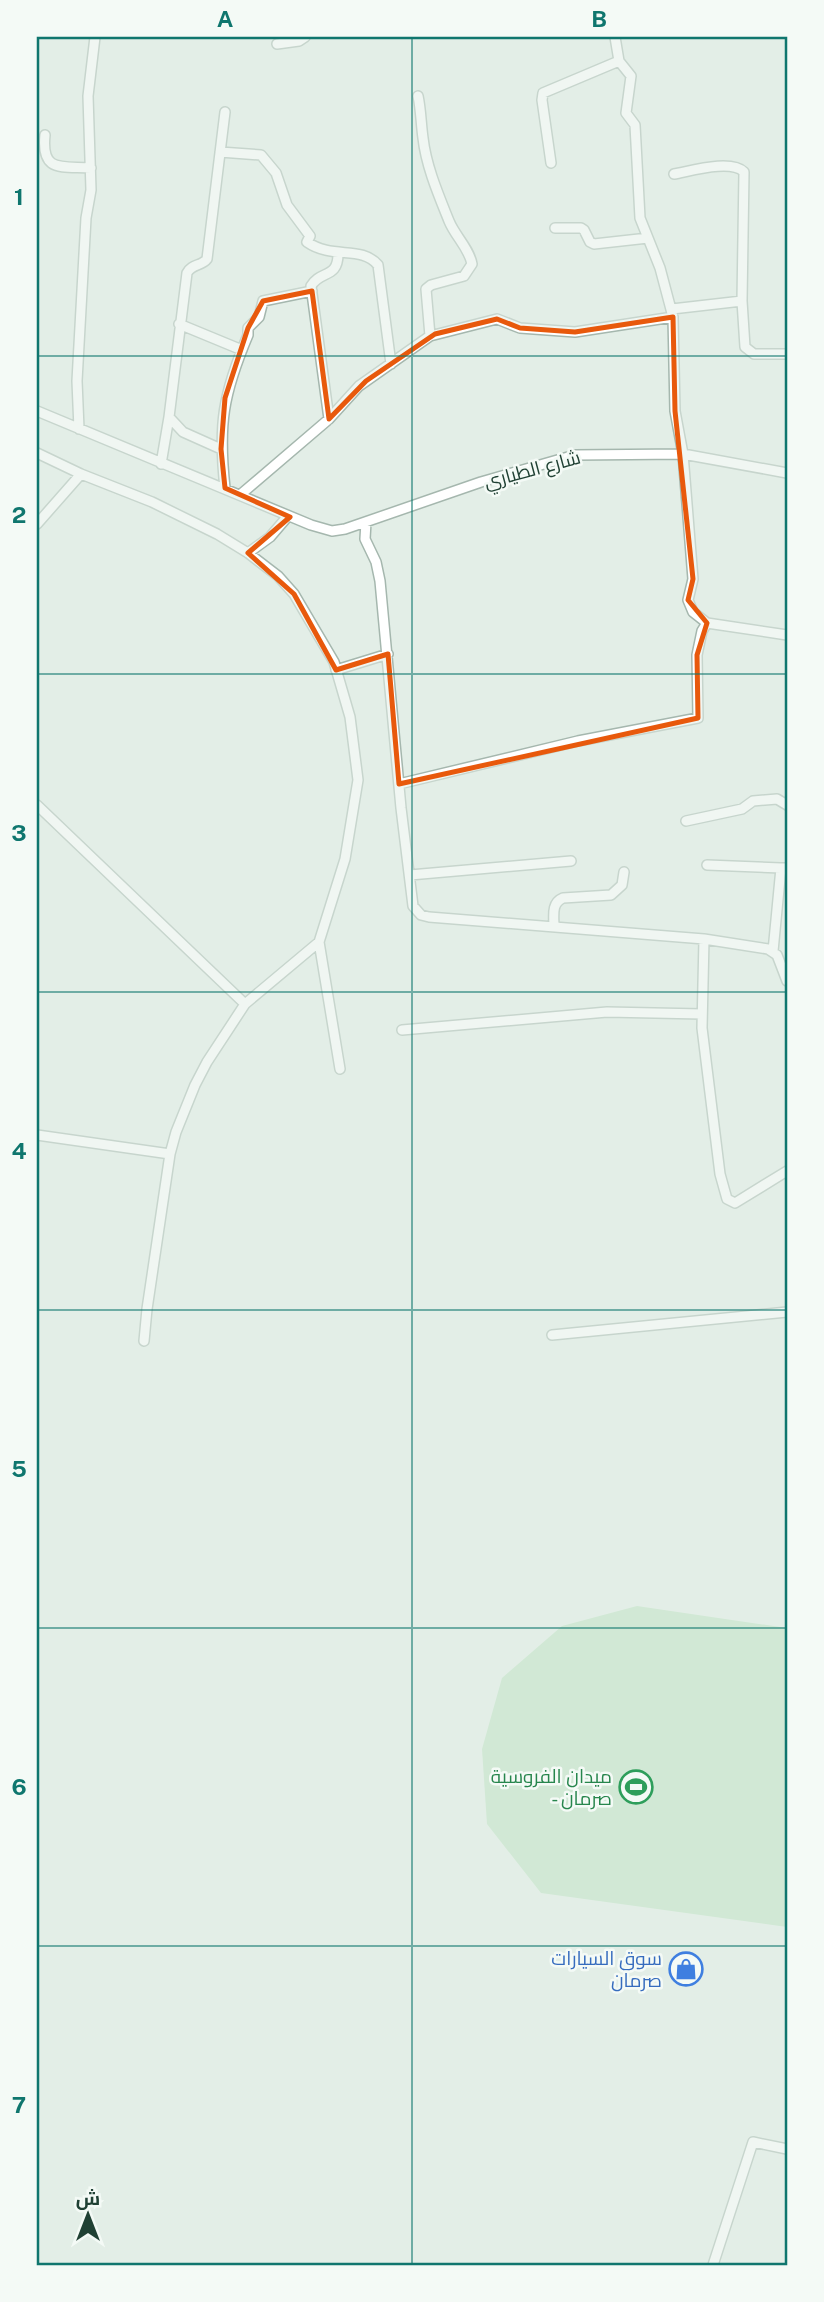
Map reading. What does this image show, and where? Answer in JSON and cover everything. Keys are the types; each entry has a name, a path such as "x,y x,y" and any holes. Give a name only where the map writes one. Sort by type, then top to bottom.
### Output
{"street":[{"path":"79,429 77,381 86,218 92,190 88,96 95,37"},
{"path":"277,44 299,41 305,37"},
{"path":"615,37 619,61 631,76 626,113 635,125 640,218 660,268 672,313 675,411 683,454 693,579 688,600 693,612 707,623 787,635"},
{"path":"551,163 543,93 619,61"},
{"path":"418,96 423,139 432,170 450,222 472,264 464,276 431,285 426,289 430,336"},
{"path":"161,464 188,270 202,264 207,258 225,112"},
{"path":"45,135 44,156 47,161 54,165 91,168"},
{"path":"220,152 261,155 276,173 287,205 310,236 307,242 319,249 338,254 360,253 378,265 391,364"},
{"path":"674,174 733,166 744,172 742,301 746,347 754,354 787,354"},
{"path":"555,228 581,228 594,244 648,238"},
{"path":"329,419 312,291 314,281 336,267 338,254"},
{"path":"225,488 221,421 225,398 248,335 248,328 259,317 263,301 312,291"},
{"path":"240,495 329,419 359,386 430,336 497,319 515,327 566,332 591,330 742,301"},
{"path":"179,324 242,350"},
{"name":"شارع الطياري","path":"37,411 288,516 332,531 481,482 575,455 683,454 787,473"},
{"path":"169,417 183,432 221,449"},
{"path":"37,453 152,502 217,534 248,553 278,576 294,594 321,636 336,670 350,717 358,780 345,859 319,942 340,1069"},
{"path":"37,524 81,474"},
{"path":"248,553 270,537 288,516"},
{"path":"366,522 365,539 378,571 413,906 418,913 425,916 705,939 773,951 784,958 787,981"},
{"path":"399,784 578,741 698,718 697,655 702,631 707,623"},
{"path":"336,670 388,654"},
{"path":"687,821 742,809 753,801 777,799 787,805"},
{"path":"37,805 245,1004"},
{"path":"410,875 571,861"},
{"path":"707,865 784,868 773,951"},
{"path":"554,927 554,906 557,901 563,898 611,895 622,885 624,873"},
{"path":"705,939 702,1014 720,1174 727,1199 735,1203 787,1171"},
{"path":"144,1341 170,1154 195,1085 245,1004 319,942"},
{"path":"402,1030 598,1013 702,1014"},
{"path":"37,1135 170,1154"},
{"path":"552,1335 787,1312"},
{"path":"713,2265 753,2142 787,2149"}],"highlighted area":[{"path":"312,291 329,419 366,381 435,334 497,319 520,328 575,332 673,317 675,411 693,579 688,600 707,623 697,655 698,718 399,784 388,654 336,670 294,594 248,553 290,517 225,488 221,449 225,398 248,328 263,301"}],"green space":[{"name":"ميدان الفروسية - صرمان","path":"637,1606 787,1628 787,1927 541,1893 487,1824 482,1749 502,1678 562,1626"}],"place":[{"name":"ميدان الفروسية - صرمان","path":"636,1787"},
{"name":"سوق السيارات صرمان","path":"686,1969"}]}
